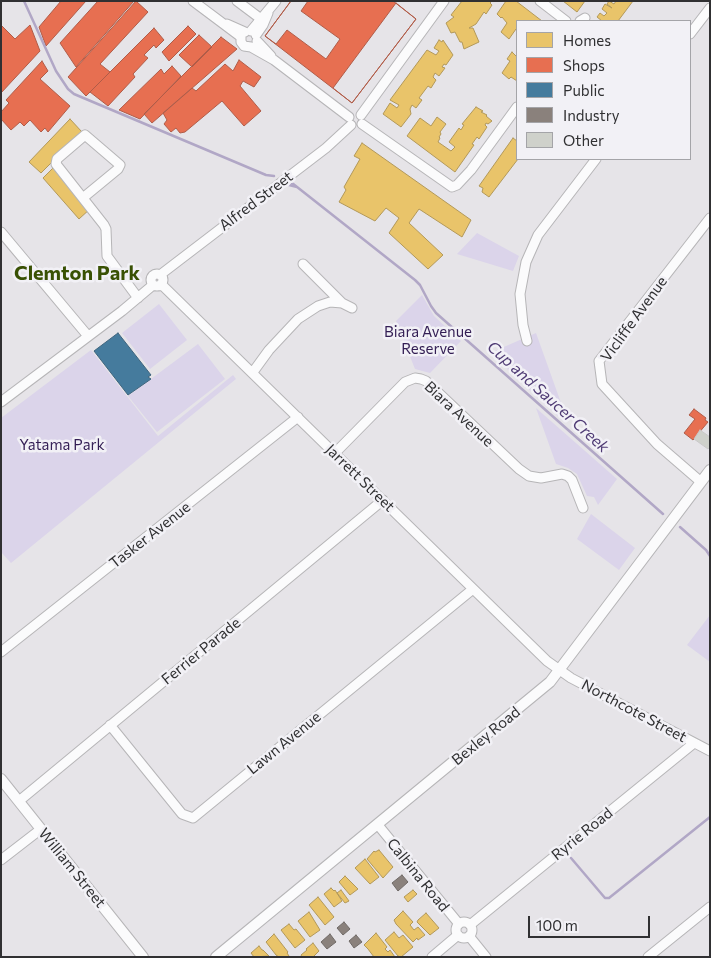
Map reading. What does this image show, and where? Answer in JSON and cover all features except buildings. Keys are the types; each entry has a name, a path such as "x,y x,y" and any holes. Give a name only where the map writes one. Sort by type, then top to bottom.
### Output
{"main road":[{"name":"Bexley Road","path":"216,957 550,682 710,470"},
{"name":"William Street","path":"1,779 143,957"}],"street":[{"path":"193,1 222,22 250,37 274,60 356,127 444,1"},
{"path":"237,1 261,19"},
{"path":"250,37 261,19 276,1"},
{"path":"540,1 565,20"},
{"path":"691,33 710,8"},
{"path":"250,37 263,25 269,11"},
{"path":"350,121 355,112 449,186 457,186 516,108"},
{"name":"Alfred Street","path":"1,402 138,298 326,148 350,121"},
{"path":"84,197 118,169 120,165 84,135 56,161 56,164 84,197 104,225 106,230 107,256 138,298"},
{"path":"528,341 523,325 520,294 526,262 538,235 595,160"},
{"name":"Vicliffe Avenue","path":"701,482 657,444 602,384 600,361 710,218"},
{"path":"1,232 88,336"},
{"path":"304,264 342,303 352,308"},
{"name":"Jarrett Street","path":"158,282 253,372 536,650 560,670"},
{"path":"253,372 269,350 298,319 318,306 330,302 342,303"},
{"name":"Biara Avenue","path":"335,454 405,382 415,378 421,379 426,381 518,469 529,476 542,478 562,474 568,476 572,480 583,508"},
{"name":"Tasker Avenue","path":"1,652 298,418"},
{"name":"Ferrier Parade","path":"18,801 383,500"},
{"name":"Lawn Avenue","path":"110,725 182,814 193,818 473,589"},
{"name":"Northcote Street","path":"560,670 571,678 710,751"},
{"name":"Ryrie Road","path":"470,925 694,743"},
{"name":"Calbina Road","path":"378,825 459,924"},
{"path":"1,860 41,829"},
{"path":"648,957 710,907"},
{"path":"458,935 459,924 465,922 470,925 472,930 469,936"},
{"path":"458,935 462,937 469,936"},
{"path":"432,957 458,935"},
{"path":"469,936 486,957"}],"green space":[{"path":"477,233 519,256 513,271 457,254"},
{"name":"Biara Avenue Reserve","path":"422,295 434,316 461,341 430,373 415,369 396,321"},
{"path":"159,304 187,340 150,369 122,333"},
{"path":"536,333 565,414 562,420 490,353"},
{"path":"198,344 225,379 157,432 128,396"},
{"name":"Yatama Park","path":"91,350 158,436 233,375 236,379 11,563 1,552 1,418"},
{"path":"536,408 617,479 598,505 594,497 587,496 577,474 568,468 556,464"},
{"path":"591,514 635,548 619,570 577,539"},
{"path":"710,615 710,662 687,645"}],"waterway":[{"path":"24,1 56,71 68,89 74,94 266,175 274,176"},
{"name":"Cup and Saucer Creek","path":"292,183 415,280 420,285 436,313 663,514"},
{"path":"289,185 297,187"},
{"path":"680,527 706,550 710,556"},
{"path":"571,858 605,898 609,898 710,817"}],"district":[{"name":"Clemton Park","path":"77,273"}]}
